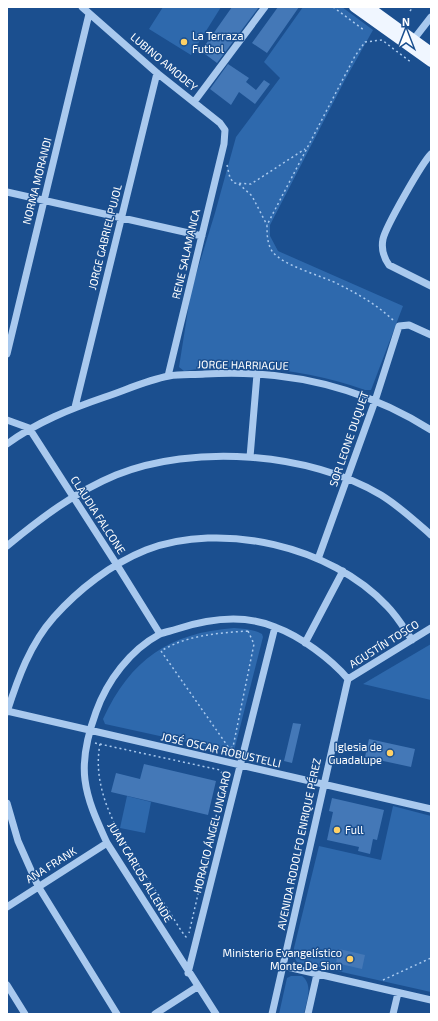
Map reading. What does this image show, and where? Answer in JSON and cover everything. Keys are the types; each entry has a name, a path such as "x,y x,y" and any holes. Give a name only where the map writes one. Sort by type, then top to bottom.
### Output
{"main road":[{"path":"354,7 431,62"},
{"path":"369,7 431,52"}],"street":[{"name":"LUBINO AMODEY","path":"82,7 157,73 220,123 225,130 226,138"},
{"path":"194,102 265,7"},
{"name":"NORMA MORANDI","path":"7,354 43,200 90,14"},
{"path":"414,39 431,17"},
{"name":"JORGE GABRIEL PUJOL","path":"75,408 120,218 157,73"},
{"name":"RENE SALAMANCA","path":"168,376 226,138"},
{"path":"431,154 404,198 382,241 385,260 389,265 431,286"},
{"path":"7,192 202,236"},
{"path":"399,326 409,325 431,335"},
{"name":"SOR LEONE DUQUET","path":"318,559 375,401 399,326"},
{"name":"JORGE HARRIAGUE","path":"7,444 29,428 75,408 168,376 222,373 303,378 375,401 410,417 431,430"},
{"path":"250,457 257,374"},
{"path":"7,420 29,428"},
{"name":"CLAUDIA FALCONE","path":"29,428 117,564 160,634"},
{"path":"7,546 39,519 73,497 116,475 162,461 204,457 250,457 302,466 347,480 380,495 412,517 431,535"},
{"path":"7,711 23,666 37,640 53,618 81,590 117,564 146,550 165,544 214,538 253,540 285,547 318,559 343,571 386,605 412,640"},
{"path":"304,643 343,571"},
{"path":"160,634 192,624 215,619 247,620 275,626 304,643 338,667 348,679"},
{"name":"HORACIO ÁNGEL UNGARO","path":"188,973 275,626"},
{"name":"AGUSTÍN TOSCO","path":"348,679 431,628"},
{"name":"JUAN CARLOS ALLENDE","path":"160,634 128,659 113,678 100,700 90,730 84,758 86,786 94,815 107,843 188,973 216,1014"},
{"name":"AVENIDA RODOLFO ENRIQUE PÉREZ","path":"272,1014 348,679"},
{"name":"JOSÉ OSCAR ROBUSTELLI","path":"7,711 431,809"},
{"path":"7,803 18,841 38,886 117,1014"},
{"name":"ANA FRANK","path":"7,906 107,843"},
{"path":"283,966 431,1000"},
{"path":"308,1014 317,974"},
{"path":"7,984 24,1014"},
{"path":"155,1014 197,987"},
{"path":"393,1014 398,993"}],"path":[{"path":"333,7 364,30"},
{"path":"410,11 413,7"},
{"path":"267,224 355,56 365,42 382,40 412,62"},
{"path":"227,163 230,178 234,183 251,184 306,148"},
{"path":"239,184 252,196 267,224 268,241 273,252 291,264 340,285 375,304 399,326"},
{"path":"248,631 254,644 232,747 229,748 161,651 178,643 205,635 248,631"},
{"path":"88,741 220,770 225,778 188,940 119,830 110,810 99,777 98,753 100,744"},
{"path":"370,986 431,958"}],"shaded area":[{"name":"La Terraza Futbol","path":"163,7 221,7 191,55 149,29"},
{"path":"303,7 342,7 373,30 346,78 270,225 270,236 278,251 403,306 371,390 365,390 321,377 276,370 230,367 184,371 179,367 191,291 236,137 280,78 264,62"},
{"path":"234,628 255,631 262,634 263,637 234,751 228,751 105,724 103,719 126,680 140,665 155,653 171,643 190,636"},
{"path":"431,644 431,700 363,684"},
{"path":"127,796 151,802 145,833 120,828"},
{"path":"393,806 431,816 431,992 297,962 294,957 294,948 319,846 381,860"},
{"path":"291,976 302,976 308,984 308,994 304,1014 279,1014 287,978"}],"building":[{"path":"232,7 259,7 217,63 201,51"},
{"path":"278,7 299,7 267,53 252,43"},
{"path":"228,64 249,78 246,82 256,90 264,80 270,84 255,104 239,92 231,105 210,89"},
{"path":"293,723 301,724 292,763 284,761"},
{"name":"Iglesia de Guadalupe","path":"369,739 415,749 411,767 365,757"},
{"path":"144,764 216,781 208,815 111,792 116,773 140,779"},
{"path":"332,798 384,810 377,840 373,839 370,854 358,851 359,847 327,840 333,812 329,811"},
{"name":"Ministerio Evangelístico Monte De Sion","path":"339,949 365,955 362,969 336,963"}],"place":[{"name":"La Terraza Futbol","path":"184,42"},
{"name":"Iglesia de Guadalupe","path":"390,753"},
{"name":"Full","path":"337,830"},
{"name":"Ministerio Evangelístico Monte De Sion","path":"350,959"}]}
